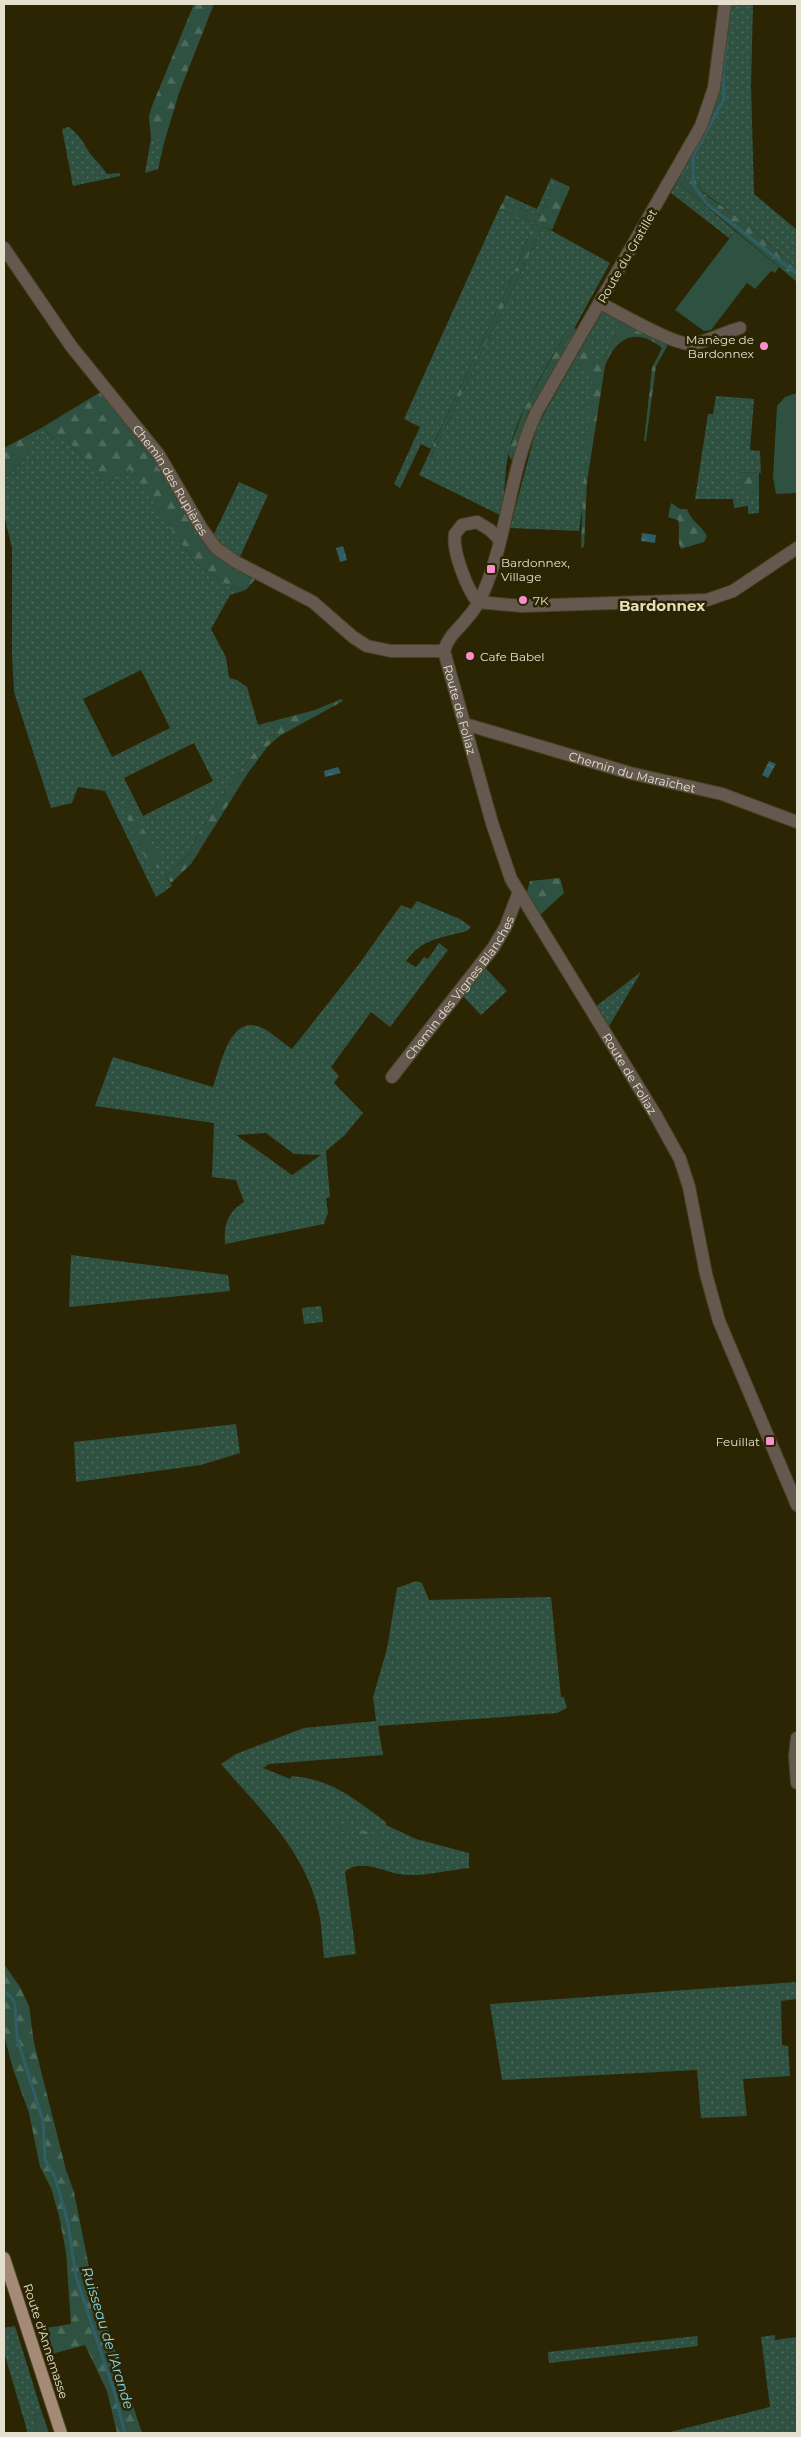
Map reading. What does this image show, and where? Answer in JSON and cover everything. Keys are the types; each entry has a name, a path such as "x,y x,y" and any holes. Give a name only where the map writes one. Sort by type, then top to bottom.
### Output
{"main road":[{"name":"Route d'Annemasse","path":"4,2258 61,2433"}],"street":[{"name":"Route du Gratillet","path":"444,651 449,638 468,618 484,591 500,540 520,457 532,421 701,126 714,88 725,4"},
{"name":"Chemin des Rupières","path":"4,248 72,346 159,455 202,529 216,548 236,562 314,602 358,642 391,651 444,651"},
{"path":"600,303 672,339 687,344 699,343 740,328"},
{"path":"500,540 490,530 477,522 462,525 455,534 454,547 470,592 478,602 521,606 707,600 733,591 766,567 797,548"},
{"name":"Route de Foliaz","path":"444,651 498,842 518,894 655,1114 680,1159 689,1186 706,1274 719,1321 797,1505"},
{"name":"Chemin du Maraîchet","path":"465,724 630,773 722,794 797,822"},
{"name":"Chemin des Vignes Blanches","path":"392,1078 493,948 506,926 518,894"},
{"path":"797,1738 795,1756 797,1783"}],"green space":[{"path":"194,4 214,4 179,93 164,143 151,139 149,116"},
{"path":"729,4 753,4 751,86 754,194 797,230 797,268 747,224 703,192 695,180 680,184 735,231 729,238 671,193 704,130"},
{"path":"69,127 107,174 120,173 120,176 73,186 62,129"},
{"path":"151,139 164,143 158,169 145,173"},
{"path":"551,178 570,187 553,187 540,216 503,202 506,195 537,209"},
{"path":"681,179 695,180 703,193 747,224 797,268 797,282 680,184"},
{"path":"553,187 570,187 552,230 543,226 431,457 428,456 511,280 534,223 499,209 503,202 540,216"},
{"path":"499,209 534,223 511,280 431,449 421,444 400,488 394,484 420,427 404,419"},
{"path":"543,226 610,263 575,327 566,333 534,388 520,417 506,465 504,498 500,515 419,475 428,456 431,457"},
{"path":"735,231 779,267 775,273 771,271 755,289 747,283 711,330 704,331 675,310"},
{"path":"602,312 622,319 604,358 579,531 510,528 537,426"},
{"path":"622,319 669,343 656,366 646,441 644,441 652,368 662,348 644,338 628,338 615,348 605,366 587,482 584,547 581,548 583,488 593,374 578,367 577,359 585,344 589,346 588,354 602,362"},
{"path":"575,327 576,331 528,413 513,461 508,452 526,404 566,333"},
{"path":"102,391 143,440 197,531 257,577 246,590 230,587 195,563 130,469 106,485 64,436 53,439 43,427"},
{"path":"797,393 797,493 776,494 773,477 777,406 785,397"},
{"path":"716,396 754,399 750,450 760,451 761,473 740,472 752,493 759,494 759,513 748,514 748,506 734,508 733,499 695,499 708,414 713,414"},
{"path":"43,427 53,439 64,436 106,485 130,468 195,563 230,587 246,590 230,595 211,629 226,657 229,678 237,680 247,687 258,725 275,728 274,733 254,753 221,797 194,841 189,854 166,877 172,886 156,897 105,791 78,787 72,803 51,808 14,692 12,548 4,515 4,479 24,459 30,448 34,432","holes":["141,670 170,728 112,757 83,699","194,743 213,781 143,816 124,778","134,830 156,868 145,856"]},
{"path":"34,432 30,448 24,459 4,479 4,448"},
{"path":"740,472 759,473 759,494 752,493 739,481"},
{"path":"239,482 268,495 239,559 213,536"},
{"path":"671,503 680,509 687,509 691,517 707,536 704,542 681,549 678,520 668,517"},
{"path":"341,699 343,701 281,735 268,746 248,773 191,864 171,883 166,877 189,854 194,841 221,797 254,753 274,733 275,728 258,725 315,710"},
{"path":"129,807 148,837 161,863 160,868 148,861 143,853 124,809"},
{"path":"560,878 564,893 539,916 526,895 530,881"},
{"path":"417,901 460,919 471,927 467,931 426,943 412,953 406,961 416,967 424,957 428,959 439,943 448,950 390,1027 371,1012 331,1067 339,1076 334,1083 363,1113 344,1136 326,1151 330,1197 326,1198 328,1213 324,1224 225,1244 226,1225 230,1215 244,1202 236,1180 212,1177 214,1123 95,1106 113,1057 213,1087 228,1045 233,1035 241,1028 249,1025 260,1027 292,1049 359,964 401,905 411,909","holes":["266,1133 294,1154 321,1155 292,1175 236,1135"]},
{"path":"483,965 507,991 481,1015 460,993"},
{"path":"641,972 608,1028 595,1007"},
{"path":"71,1255 228,1275 230,1291 69,1307"},
{"path":"321,1306 323,1322 304,1324 302,1308"},
{"path":"236,1424 240,1453 201,1465 76,1482 74,1442"},
{"path":"416,1581 422,1583 429,1600 551,1597 561,1697 564,1697 567,1708 557,1713 378,1726 383,1755 269,1764 263,1768 290,1779 292,1776 307,1778 332,1786 364,1806 386,1822 386,1825 416,1839 469,1853 469,1868 429,1874 406,1875 359,1866 345,1872 356,1954 324,1958 319,1911 301,1865 278,1830 221,1764 236,1754 304,1728 376,1721 373,1697 387,1649 397,1588"},
{"path":"335,1823 376,1834 392,1842 392,1845 377,1838 363,1836 355,1831 339,1830 334,1826"},
{"path":"4,1964 20,1987 29,2006 34,2043 66,2170 74,2192 91,2277 142,2433 117,2433 107,2391 85,2345 48,2355 39,2329 71,2324 66,2252 51,2188 40,2167 29,2113 13,2069 4,2035"},
{"path":"797,1982 797,1999 781,2001 782,2045 788,2046 790,2076 743,2079 747,2116 701,2118 697,2070 502,2080 490,2004"},
{"path":"15,2326 42,2413 35,2415 37,2433 26,2433 27,2430 4,2352 4,2328"},
{"path":"775,2335 775,2340 797,2337 797,2433 666,2433 770,2407 761,2337"},
{"path":"697,2336 698,2346 549,2363 548,2352"},
{"path":"42,2413 49,2433 37,2433 35,2415"}],"water":[{"path":"642,533 656,535 655,543 641,541"},
{"path":"343,546 347,560 340,562 336,548"},
{"path":"769,761 776,764 768,778 762,775"},
{"path":"338,767 341,773 325,777 324,771"}],"waterway":[{"path":"727,39 723,71 724,99 693,156 693,184 708,205 797,274"},
{"name":"Ruisseau de l'Arande","path":"4,1991 12,1998 15,2005 17,2038 43,2121 45,2159 55,2177 68,2223 76,2277 114,2391 125,2433"}],"place":[{"name":"Manège de Bardonnex","path":"764,346"},
{"name":"Bardonnex, Village","path":"491,569"},
{"name":"7K","path":"523,600"},
{"name":"Cafe Babel","path":"470,656"},
{"name":"Feuillat","path":"770,1441"}],"district":[{"name":"Bardonnex","path":"662,605"}]}
